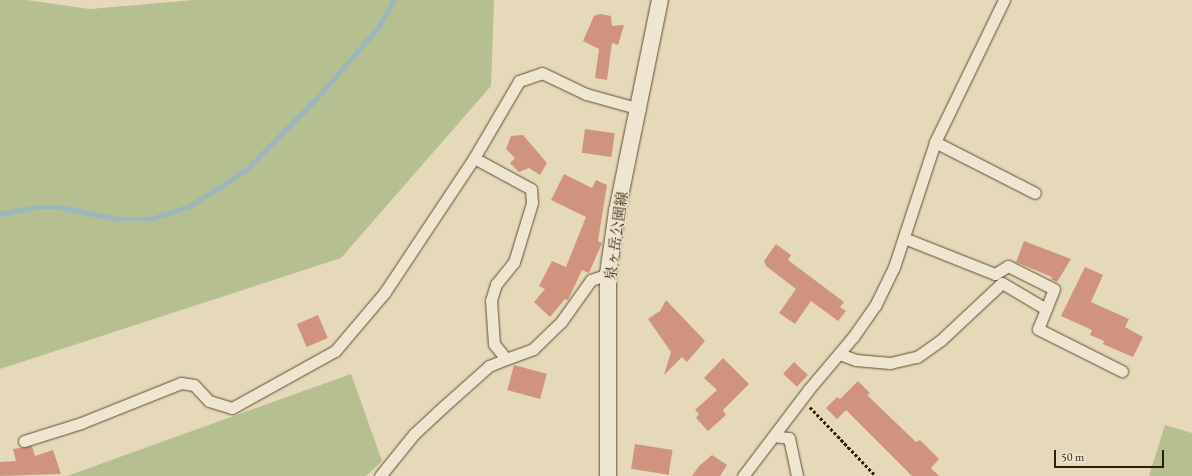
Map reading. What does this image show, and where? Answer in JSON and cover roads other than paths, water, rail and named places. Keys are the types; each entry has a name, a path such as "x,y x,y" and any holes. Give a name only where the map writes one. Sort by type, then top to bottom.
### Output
{"main road":[{"name":"泉ヶ岳公園線","path":"608,476 608,274 617,211 640,109 660,0"}],"street":[{"path":"743,476 840,354 875,306 894,267 935,142 1004,0"},
{"path":"24,441 81,423 181,384 194,385 209,401 232,408 335,351 385,292 474,158 519,81 532,75 542,73 586,94 640,109"},
{"path":"935,142 1035,193"},
{"path":"474,158 531,189 532,203 514,262 496,284 491,300 494,344 506,359"},
{"path":"904,238 995,274 1008,266 1054,289 1038,329 1122,371"},
{"path":"380,476 414,434 489,366 533,349 561,322 590,280 608,274"},
{"path":"840,354 856,360 890,363 918,357 941,340 1002,283 1046,309"},
{"path":"774,436 789,438 797,476"}],"waterway":[{"path":"0,214 36,207 60,207 118,219 151,219 190,206 246,170 316,99 377,29 394,0"}]}
